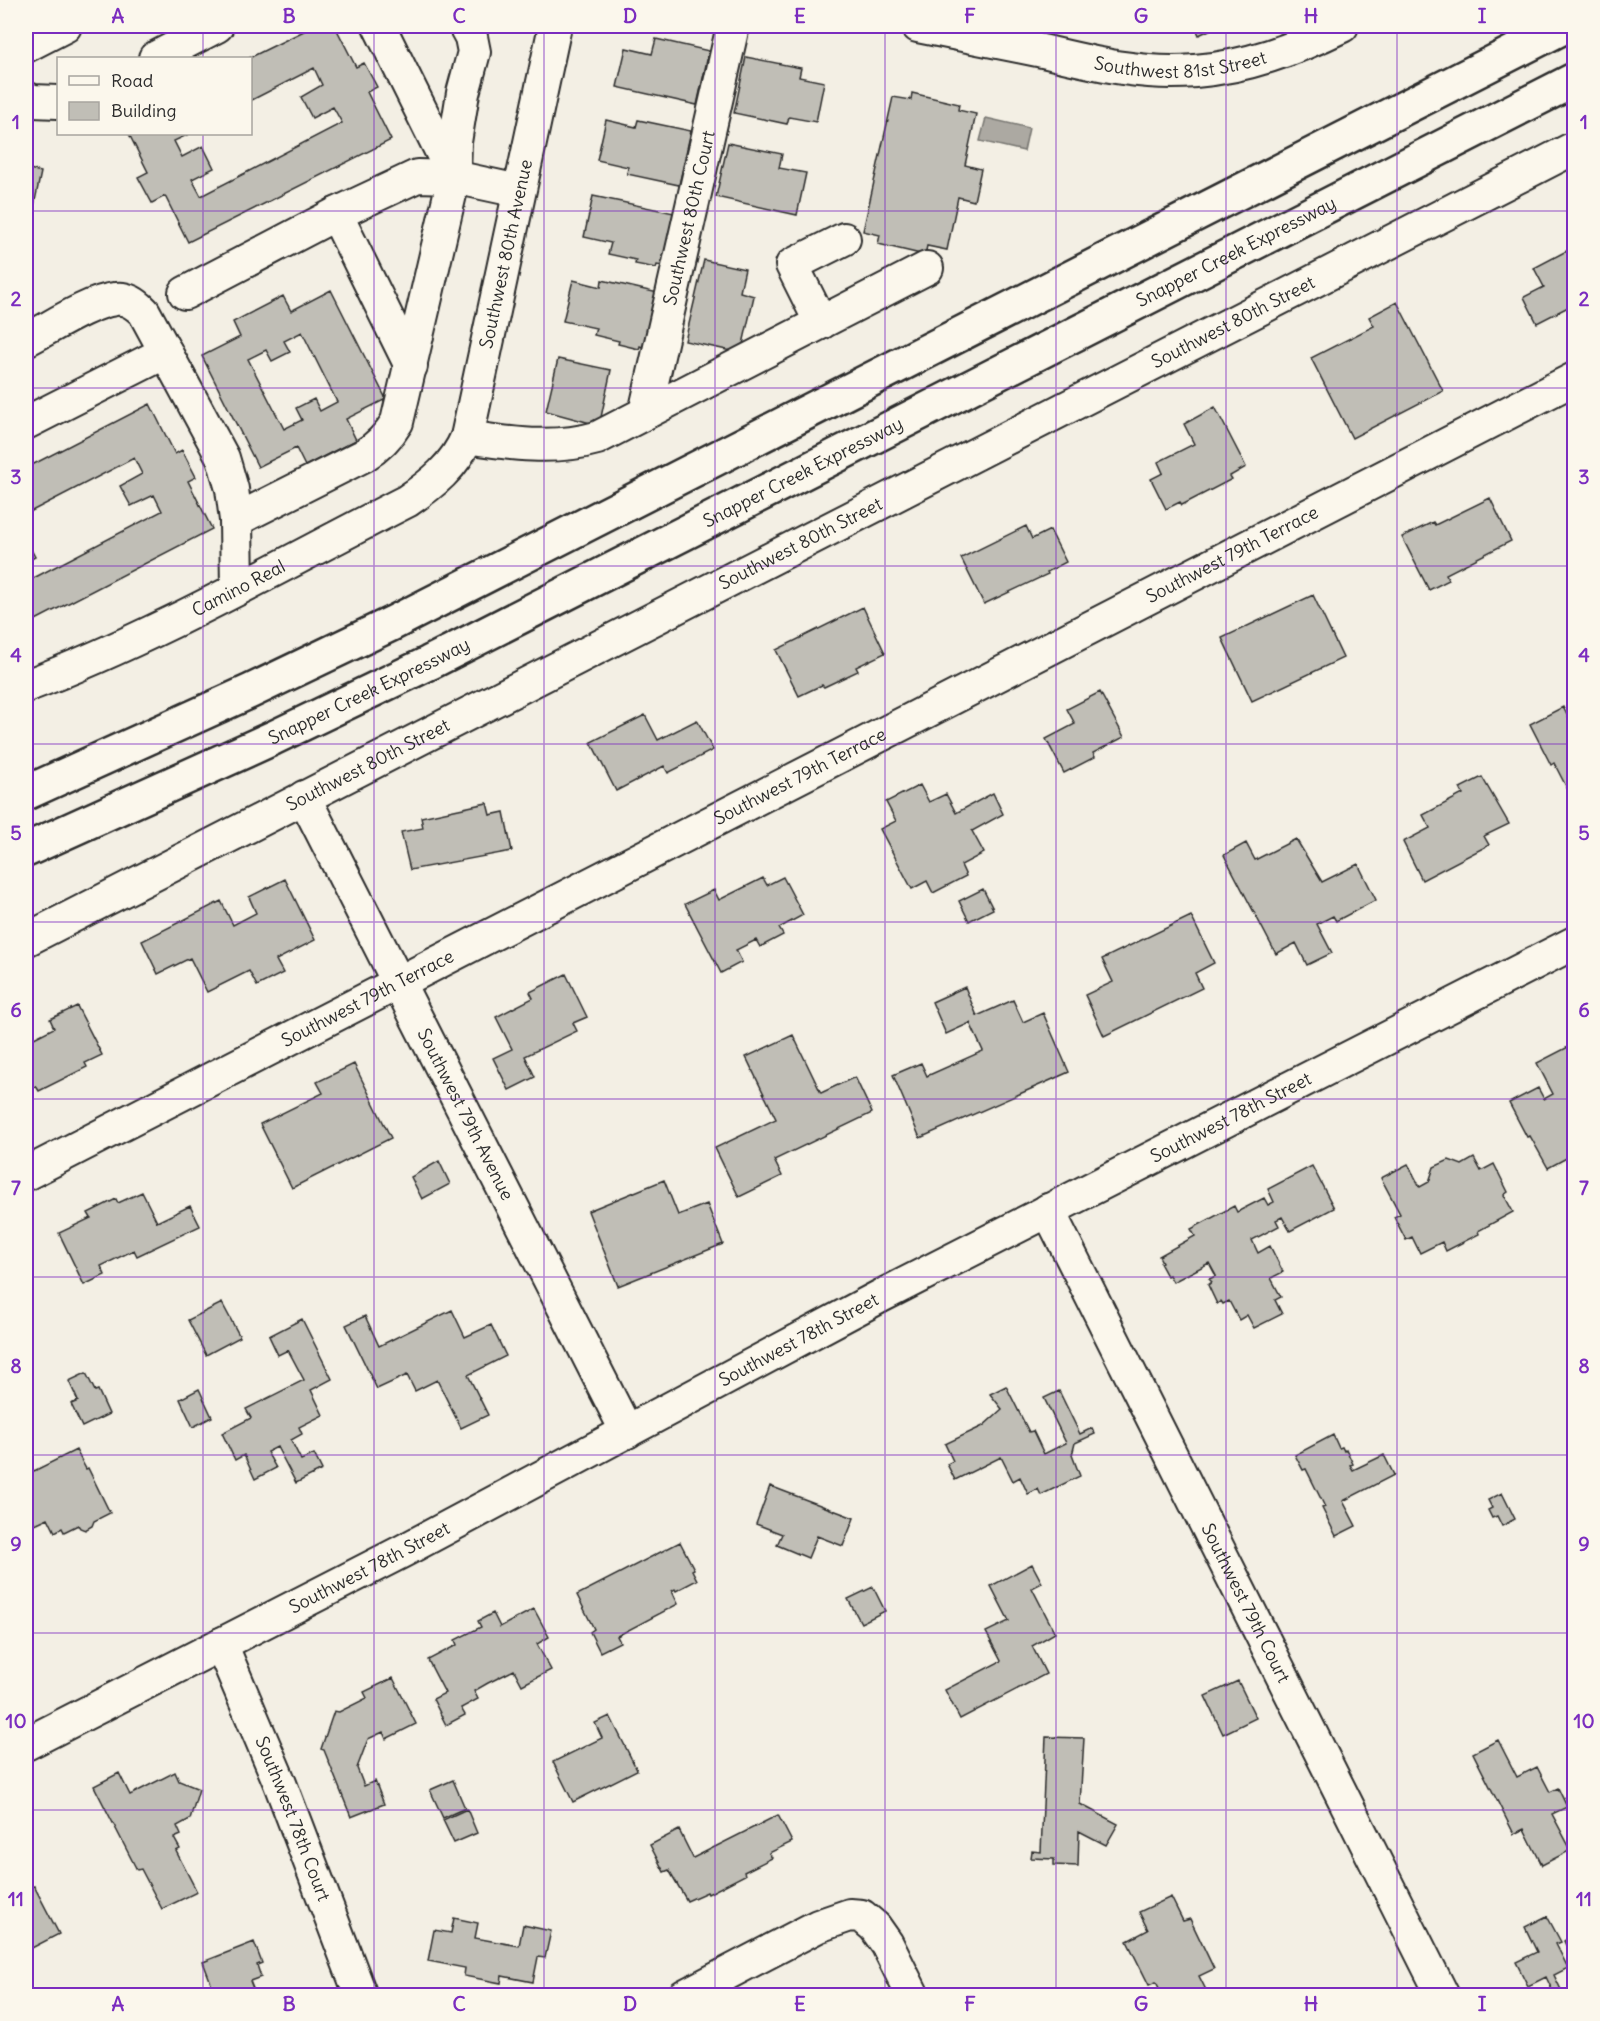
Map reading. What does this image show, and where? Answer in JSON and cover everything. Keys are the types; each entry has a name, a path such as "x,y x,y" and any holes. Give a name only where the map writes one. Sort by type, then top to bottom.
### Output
{"highway":[{"path":"26,793 230,701 393,623 1565,26"},
{"name":"Snapper Creek Expressway","path":"26,850 252,748 429,663 1575,80"}],"street":[{"path":"26,46 65,26"},
{"path":"157,57 217,26"},
{"path":"379,26 454,177"},
{"path":"236,520 348,465 378,447 398,422 454,177 455,142 463,93 474,52 471,37 465,26"},
{"name":"Southwest 80th Avenue","path":"441,474 462,448 467,437 555,26"},
{"name":"Southwest 80th Court","path":"645,413 733,26"},
{"name":"Southwest 81st Street","path":"918,26 1015,35 1120,69 1182,72 1246,63 1293,49 1330,28"},
{"path":"26,98 33,101 57,102"},
{"name":"Southwest 80th Street","path":"26,940 1575,148"},
{"path":"185,293 336,214 417,176 454,177 519,190"},
{"path":"336,214 411,366"},
{"path":"821,323 792,265 843,239"},
{"path":"467,437 525,444 568,444 597,438 927,268"},
{"path":"26,340 90,307 117,298 136,304 144,312 223,458 232,489 236,520 237,589"},
{"path":"26,423 166,352"},
{"name":"Southwest 79th Terrace","path":"26,1174 1575,379"},
{"name":"Camino Real","path":"26,686 94,659 237,589 407,501 441,474"},
{"name":"Southwest 79th Avenue","path":"304,797 627,1432"},
{"name":"Southwest 78th Street","path":"26,1744 403,1551 806,1335 1575,943"},
{"name":"Southwest 79th Court","path":"1048,1210 1443,1995"},
{"name":"Southwest 78th Court","path":"221,1644 279,1781 361,1995"},
{"path":"684,1995 829,1921 850,1915 862,1916 875,1927 887,1944 913,1995"}],"shaded area":[{"path":"986,118 1029,128 1024,151 980,141"}],"building":[{"path":"314,26 335,26 356,67 364,63 377,87 367,92 391,140 188,242 165,196 152,203 138,177 148,172 130,135 187,135 174,141 182,157 203,146 214,168 192,179 201,196 342,123 333,107 312,118 301,97 322,85 314,68 252,100 251,57"},
{"path":"1195,26 1218,26 1199,35"},
{"path":"656,39 709,51 697,105 617,87 626,48 652,54"},
{"path":"746,57 801,68 799,77 824,82 816,122 789,117 787,124 734,113"},
{"path":"912,93 959,104 958,110 976,114 965,165 981,169 974,201 958,197 947,250 927,246 925,255 878,244 880,235 863,231 893,97 911,100"},
{"path":"606,120 636,127 638,120 691,131 679,185 627,174 628,167 597,160"},
{"path":"728,143 782,154 779,168 806,173 797,215 716,197"},
{"path":"26,168 41,172 30,225 26,224"},
{"path":"593,196 674,213 663,266 657,265 656,268 635,264 636,260 608,254 611,243 584,237"},
{"path":"1574,247 1574,304 1537,323 1524,297 1544,287 1534,268"},
{"path":"704,260 745,269 740,292 754,296 741,353 685,341"},
{"path":"573,280 601,287 602,280 658,293 645,348 640,346 639,349 618,344 619,341 594,335 596,328 563,321"},
{"path":"331,290 386,399 346,419 356,440 305,466 296,448 258,467 202,356 240,337 233,322 283,296 291,311","holes":["302,332 337,402 320,411 314,399 296,408 302,420 284,429 248,359 266,350 272,361 290,352 284,341"]},
{"path":"1397,302 1443,391 1352,438 1311,358 1374,326 1369,317"},
{"path":"558,359 611,370 600,422 595,421 594,424 546,411"},
{"path":"150,404 175,454 182,450 196,477 188,481 212,529 26,625 26,582 162,511 154,495 131,506 120,486 142,474 134,458 26,514 26,468"},
{"path":"1215,407 1246,467 1230,476 1232,479 1182,505 1180,502 1166,509 1151,479 1163,473 1158,462 1194,444 1184,424"},
{"path":"1490,498 1511,541 1446,574 1449,580 1429,590 1402,537 1433,522 1435,525"},
{"path":"1026,526 1032,539 1050,530 1066,562 1047,572 1048,574 984,604 961,558"},
{"path":"26,540 35,557 26,562"},
{"path":"1313,595 1343,658 1252,701 1222,638"},
{"path":"863,607 885,653 856,667 858,671 799,696 776,650"},
{"path":"1100,692 1124,737 1093,753 1095,757 1064,773 1046,739 1075,724 1067,709"},
{"path":"1563,707 1574,726 1574,794 1571,796 1554,763 1551,765 1530,724"},
{"path":"645,715 658,740 697,720 713,750 668,773 664,766 616,791 591,742"},
{"path":"1482,777 1509,824 1484,836 1489,845 1422,880 1403,842 1430,828 1423,815 1463,794 1460,788"},
{"path":"920,785 929,802 946,794 956,813 993,793 1003,814 972,831 984,853 961,865 966,876 933,893 927,881 912,889 880,829 896,821 886,802"},
{"path":"487,803 490,815 504,812 512,851 410,870 401,832 423,828 421,817"},
{"path":"1296,839 1322,882 1358,864 1376,900 1336,921 1333,916 1317,924 1332,953 1307,965 1296,943 1276,954 1224,855 1246,843 1255,860"},
{"path":"783,877 803,915 779,928 783,935 760,947 756,940 736,950 742,962 721,973 685,904 714,890 719,900 763,878 767,885"},
{"path":"285,879 315,940 276,960 283,973 257,986 249,971 207,992 190,958 158,974 142,941 221,901 233,925 256,913 249,897"},
{"path":"983,889 993,909 969,921 959,901"},
{"path":"1191,916 1214,963 1195,973 1202,988 1104,1036 1085,995 1113,982 1102,959"},
{"path":"566,974 587,1017 573,1023 577,1031 525,1056 535,1077 509,1090 493,1058 512,1049 496,1017 533,998 530,992"},
{"path":"965,987 977,1016 1013,1000 1023,1022 1043,1013 1069,1072 920,1138 893,1075 921,1063 927,1076 983,1051 970,1023 946,1034 932,1002"},
{"path":"77,1006 102,1055 85,1063 87,1067 39,1091 36,1086 26,1091 26,1042 54,1028 50,1019"},
{"path":"793,1035 821,1093 855,1077 872,1113 774,1160 782,1176 739,1197 715,1148 776,1119 746,1057"},
{"path":"1572,1045 1574,1050 1574,1154 1548,1168 1530,1136 1527,1137 1509,1103 1538,1088 1544,1099 1553,1094 1537,1063"},
{"path":"354,1064 391,1138 292,1188 260,1124 323,1093 317,1082"},
{"path":"1474,1158 1481,1171 1494,1164 1508,1192 1504,1195 1513,1212 1478,1231 1479,1234 1446,1251 1442,1242 1420,1253 1412,1237 1406,1240 1394,1217 1400,1214 1381,1178 1408,1164 1420,1187 1429,1182 1434,1167 1449,1160 1462,1165"},
{"path":"439,1161 450,1184 422,1199 411,1177"},
{"path":"1312,1166 1334,1208 1290,1231 1282,1217 1276,1220 1279,1226 1252,1240 1258,1253 1270,1246 1283,1272 1271,1278 1281,1297 1275,1300 1282,1314 1254,1328 1247,1315 1239,1320 1229,1301 1223,1304 1221,1301 1217,1304 1208,1285 1212,1282 1209,1279 1216,1276 1209,1263 1173,1282 1169,1275 1167,1276 1159,1256 1195,1236 1191,1229 1234,1206 1237,1212 1264,1198 1268,1205 1274,1202 1268,1189"},
{"path":"664,1180 678,1215 707,1204 723,1244 618,1286 588,1211"},
{"path":"142,1192 157,1222 190,1206 200,1226 137,1256 134,1250 101,1266 105,1275 84,1285 59,1233 91,1218 88,1213 116,1199 118,1203"},
{"path":"222,1303 240,1337 206,1355 188,1320"},
{"path":"452,1310 465,1337 491,1325 506,1356 468,1375 488,1415 461,1428 437,1380 415,1391 407,1375 377,1389 346,1325 365,1316 379,1346"},
{"path":"302,1319 332,1379 311,1390 323,1415 299,1427 302,1434 291,1440 301,1460 314,1454 322,1470 296,1483 277,1447 267,1452 276,1468 255,1479 244,1455 235,1460 222,1433 251,1418 246,1409 304,1380 288,1350 278,1355 269,1336"},
{"path":"86,1373 95,1391 98,1390 109,1414 82,1427 71,1404 78,1401 69,1381"},
{"path":"1006,1386 1029,1432 1033,1431 1044,1454 1066,1443 1044,1398 1059,1391 1080,1434 1092,1428 1095,1434 1075,1443 1072,1455 1080,1476 1041,1495 1038,1489 1028,1494 1020,1477 1013,1481 1001,1457 955,1480 947,1464 953,1461 945,1444 983,1426 1002,1409 990,1394"},
{"path":"199,1389 212,1417 193,1427 180,1399"},
{"path":"1333,1435 1339,1448 1342,1447 1344,1451 1346,1449 1353,1464 1350,1465 1353,1470 1384,1455 1394,1475 1343,1501 1356,1526 1336,1536 1322,1508 1325,1507 1306,1469 1303,1470 1295,1455"},
{"path":"76,1450 86,1469 88,1468 110,1513 94,1521 92,1526 85,1530 78,1525 64,1532 62,1528 55,1532 48,1518 35,1524 29,1512 26,1513 26,1470 28,1474"},
{"path":"770,1486 854,1518 843,1546 817,1536 808,1558 777,1545 782,1534 756,1524"},
{"path":"1502,1493 1515,1519 1502,1526 1497,1516 1492,1518 1488,1510 1492,1508 1488,1500"},
{"path":"680,1542 697,1580 672,1591 678,1604 617,1636 620,1642 600,1652 590,1632 594,1629 577,1595"},
{"path":"1032,1564 1042,1583 1032,1588 1055,1633 1032,1646 1046,1674 960,1719 945,1690 1001,1661 986,1632 1009,1621 991,1586"},
{"path":"873,1587 885,1611 861,1623 848,1599"},
{"path":"534,1609 549,1637 537,1644 551,1670 522,1685 514,1670 488,1683 474,1691 478,1699 461,1708 465,1715 446,1725 433,1699 445,1693 428,1660 457,1645 455,1640 481,1627 478,1621 493,1613 500,1627"},
{"path":"393,1678 416,1724 386,1739 383,1732 368,1739 357,1768 364,1786 375,1781 384,1804 351,1817 324,1750 321,1749 334,1711 339,1712 367,1698 364,1692"},
{"path":"1238,1681 1256,1718 1223,1734 1205,1696"},
{"path":"610,1716 637,1770 573,1802 553,1762 602,1738 595,1723"},
{"path":"1046,1737 1084,1738 1080,1804 1118,1824 1106,1845 1079,1831 1078,1866 1054,1865 1054,1859 1031,1858 1032,1851 1041,1852"},
{"path":"1498,1740 1517,1777 1537,1767 1550,1792 1558,1788 1567,1807 1552,1814 1571,1850 1542,1865 1524,1829 1514,1834 1473,1753"},
{"path":"175,1772 179,1781 199,1789 190,1819 177,1826 181,1835 174,1838 180,1849 176,1851 197,1892 162,1909 141,1869 137,1870 94,1786 119,1773 130,1795"},
{"path":"453,1780 465,1808 443,1818 430,1790"},
{"path":"467,1809 477,1833 454,1843 443,1820"},
{"path":"778,1815 792,1842 769,1853 772,1858 744,1872 745,1875 708,1894 707,1892 687,1901 669,1870 664,1872 650,1845 679,1830 693,1858"},
{"path":"26,1875 59,1934 26,1951"},
{"path":"1171,1897 1183,1921 1190,1919 1214,1969 1199,1976 1207,1992 1200,1996 1163,1996 1156,1982 1149,1985 1127,1941 1148,1930 1139,1912"},
{"path":"1547,1916 1561,1942 1556,1944 1568,1968 1554,1975 1564,1996 1555,1996 1546,1977 1528,1986 1516,1962 1537,1952 1525,1927"},
{"path":"454,1918 478,1923 475,1938 519,1946 523,1925 551,1931 545,1958 538,1957 533,1982 502,1976 501,1983 464,1976 465,1968 428,1961 434,1930 451,1933"},
{"path":"1574,1934 1574,1963 1564,1941"},
{"path":"254,1942 262,1963 257,1965 261,1977 250,1981 256,1996 216,1996 203,1962"}]}
